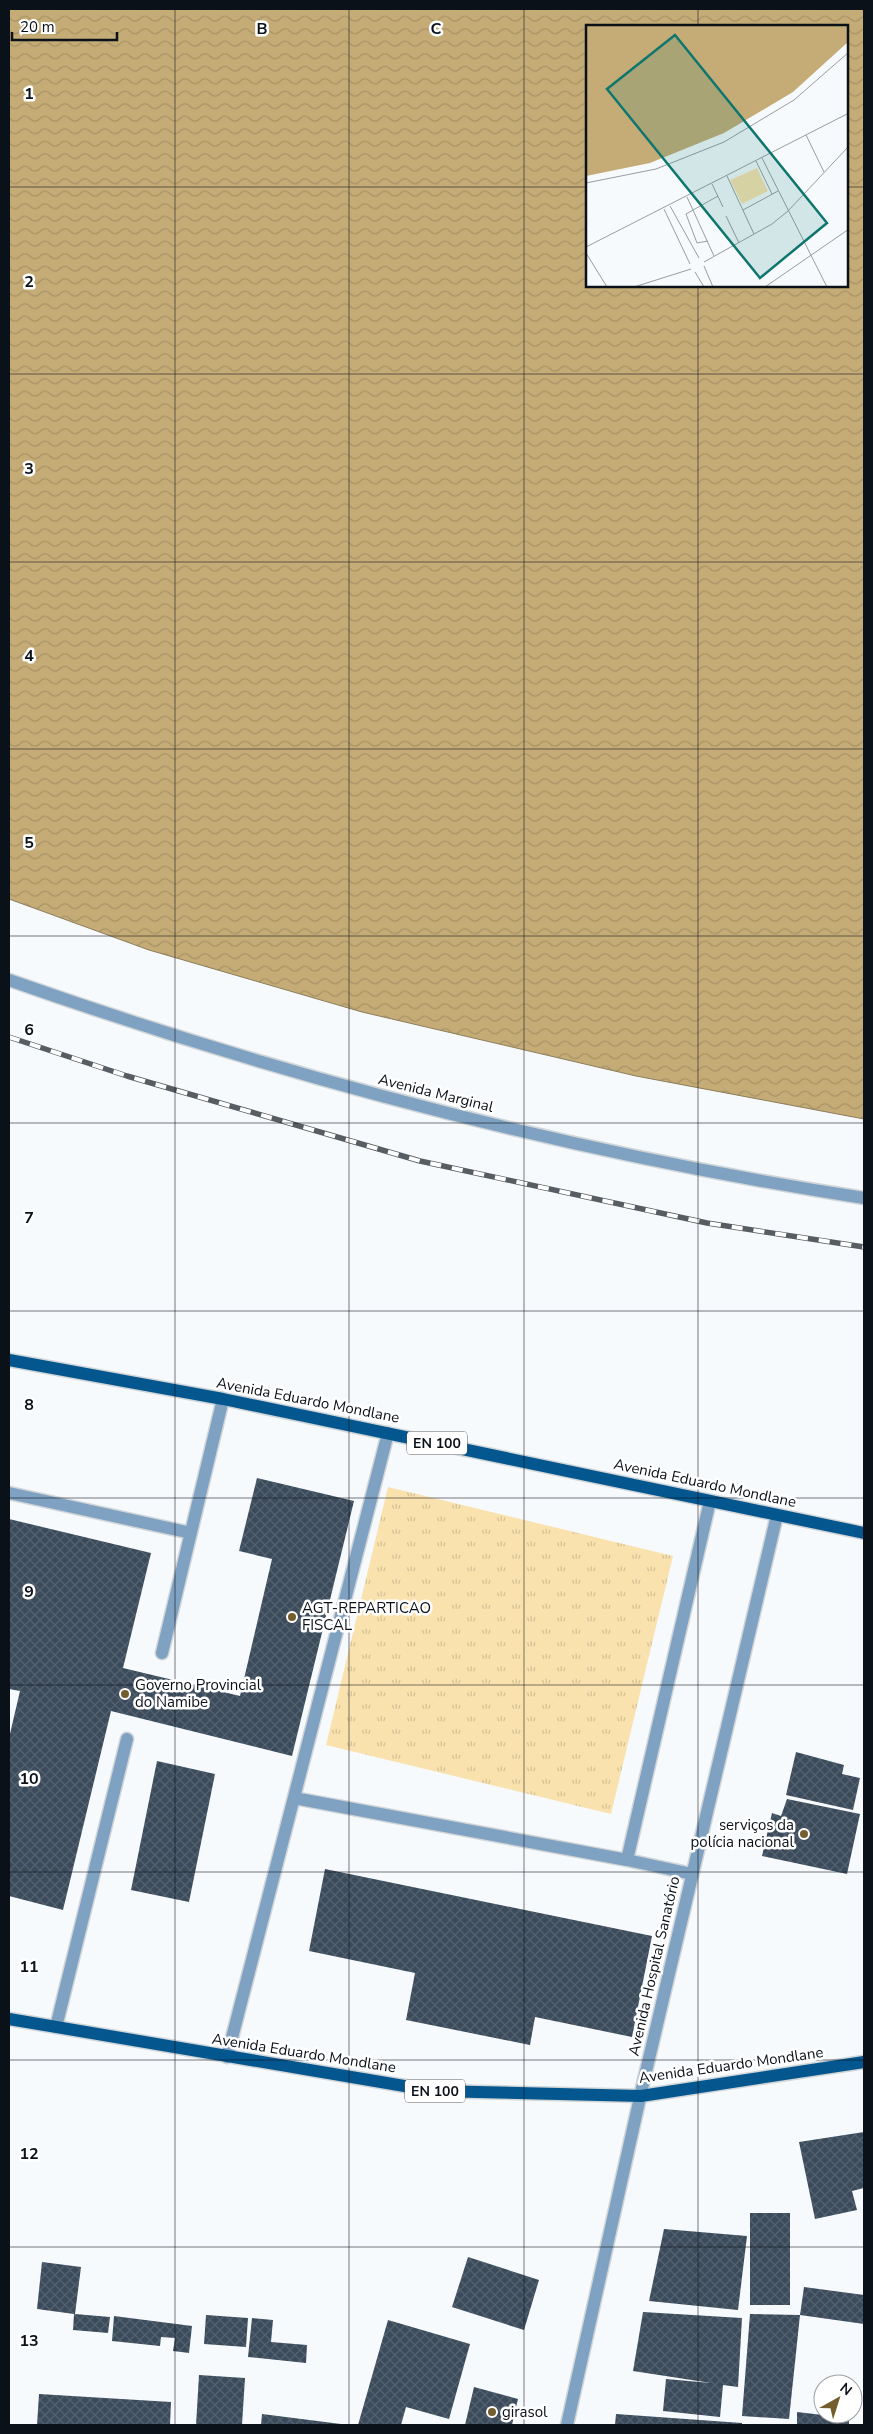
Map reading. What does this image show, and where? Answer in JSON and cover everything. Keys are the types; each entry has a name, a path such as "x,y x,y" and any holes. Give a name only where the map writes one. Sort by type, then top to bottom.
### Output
{"main road":[{"name":"Avenida Eduardo Mondlane","path":"9,1360 223,1399 864,1533"},
{"name":"Avenida Eduardo Mondlane","path":"9,2019 434,2091 641,2096 864,2062"}],"street":[{"name":"Avenida Marginal","path":"9,980 81,1006 292,1072 431,1109 584,1146 770,1183 864,1198"},
{"path":"162,1653 223,1399"},
{"path":"227,2057 388,1433"},
{"path":"9,1493 191,1533"},
{"path":"627,1860 710,1501"},
{"name":"Avenida Hospital Sanatório","path":"567,2425 692,1874 777,1516"},
{"path":"56,2027 126,1739"},
{"path":"294,1798 627,1860 692,1874"}],"green space":[{"path":"388,1487 673,1556 611,1814 326,1745"}],"water":[{"path":"9,9 864,9 864,1119 636,1076 362,1012 149,950 9,899"}],"building":[{"name":"Governo Provincial do Namibe","path":"257,1478 354,1501 292,1756 111,1711 63,1910 9,1896 9,1738 20,1691 9,1689 9,1519 151,1553 123,1668 240,1696 272,1559 239,1551"},
{"path":"796,1752 844,1765 842,1774 860,1778 853,1810 786,1795"},
{"path":"157,1761 215,1774 189,1902 131,1890"},
{"path":"787,1799 860,1814 847,1874 762,1856 772,1813 781,1816"},
{"path":"325,1869 652,1936 632,2037 535,2017 530,2045 406,2020 415,1973 309,1951"},
{"path":"864,2132 864,2188 852,2191 857,2210 815,2219 799,2142"},
{"path":"750,2213 790,2213 790,2305 750,2305"},
{"path":"664,2229 747,2236 738,2310 649,2301"},
{"path":"468,2257 539,2280 524,2330 452,2307"},
{"path":"42,2262 81,2267 75,2314 110,2317 108,2333 73,2330 74,2314 37,2309"},
{"path":"804,2287 864,2295 864,2324 800,2315"},
{"path":"643,2312 742,2318 738,2387 723,2385 720,2417 663,2411 666,2379 711,2383 633,2371"},
{"path":"750,2314 800,2315 789,2419 742,2416"},
{"path":"206,2315 248,2318 246,2347 204,2344"},
{"path":"114,2316 192,2326 189,2353 173,2351 175,2338 161,2337 160,2346 112,2341"},
{"path":"252,2318 273,2320 271,2342 307,2345 306,2363 248,2357"},
{"path":"388,2320 470,2344 449,2419 406,2407 401,2425 358,2425"},
{"path":"199,2375 245,2378 242,2425 196,2425"},
{"name":"girasol","path":"474,2387 518,2399 512,2425 465,2425"},
{"path":"39,2394 171,2402 170,2425 37,2425"},
{"path":"797,2412 813,2414 813,2424 849,2424 849,2425 797,2425"},
{"path":"262,2414 341,2424 341,2425 261,2425"},
{"path":"616,2414 742,2423 742,2425 615,2425"}],"railway":[{"path":"9,1037 127,1076 420,1161 707,1223 864,1247"}],"place":[{"name":"AGT-REPARTICAO FISCAL","path":"292,1617"},
{"name":"Governo Provincial do Namibe","path":"125,1694"},
{"name":"serviços da polícia nacional","path":"804,1834"},
{"name":"girasol","path":"492,2412"}]}
